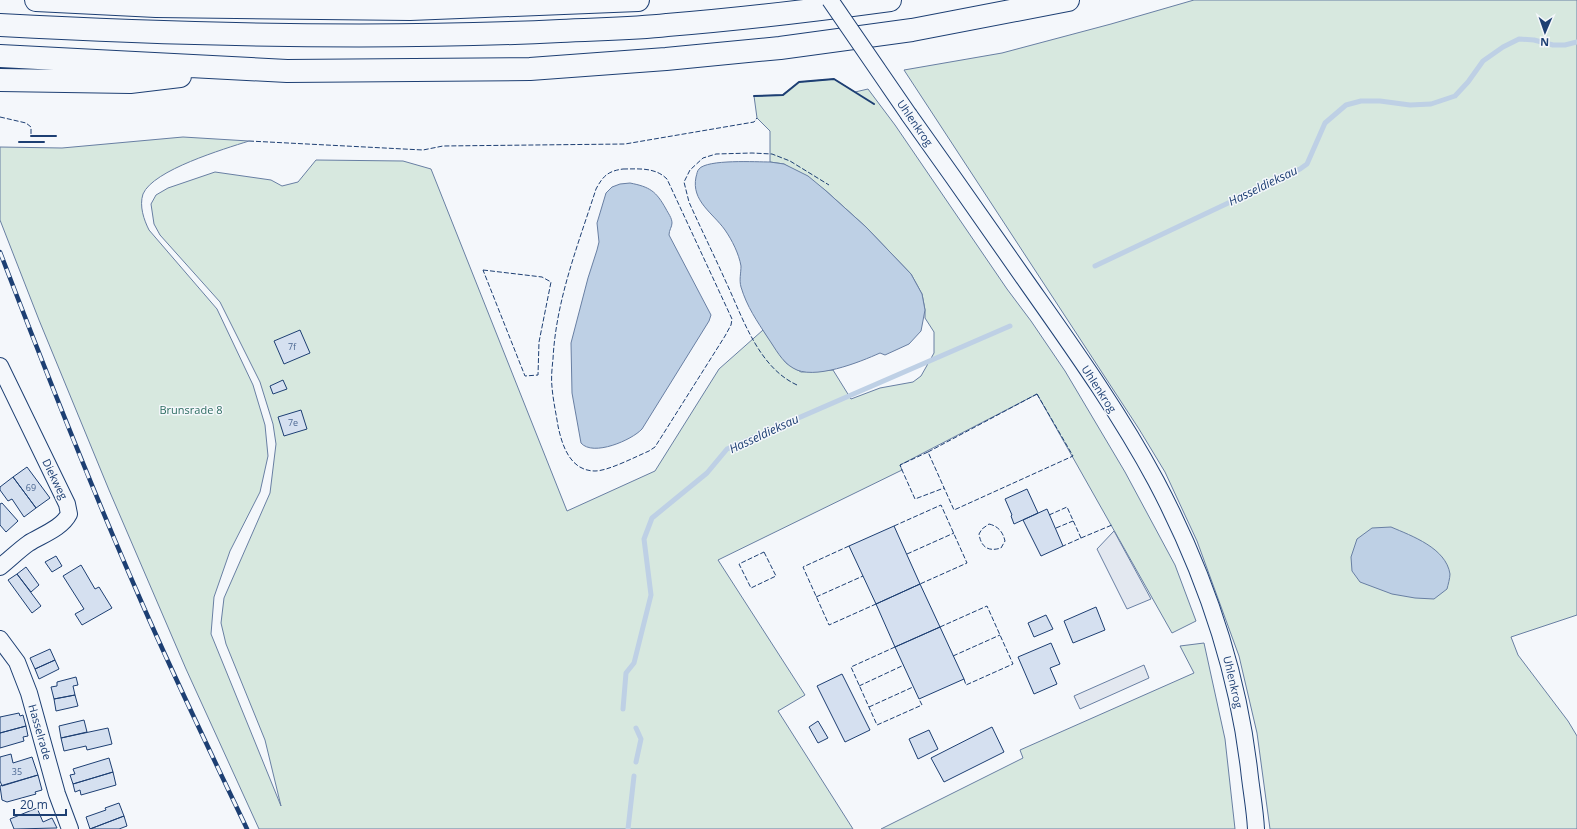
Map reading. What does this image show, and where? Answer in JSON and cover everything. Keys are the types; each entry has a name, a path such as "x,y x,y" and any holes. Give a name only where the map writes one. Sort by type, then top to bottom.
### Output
{"highway":[{"path":"36,0 156,6 410,9 638,0"},
{"path":"0,25 127,32 318,36 490,34 665,26 798,13 890,0"},
{"path":"0,56 287,72 530,69 666,59 780,48 912,30 1068,0"},
{"path":"0,80 130,82 239,69"}],"street":[{"name":"Uhlenkrog","path":"830,0 1078,355 1156,481 1198,571 1218,627 1228,661 1245,736 1256,829"},
{"name":"Diekweg","path":"0,366 67,504 69,514 67,519 62,523 29,544 0,567"},
{"name":"Hasselrade","path":"0,639 17,662 29,692 57,794 70,829"}],"green space":[{"path":"1194,0 1577,0 1577,615 1511,637 1518,655 1568,721 1577,736 1577,829 1270,829 1257,733 1239,656 1197,541 1165,472 1139,429 904,70 1002,53"},
{"name":"Brunsrade 8","path":"834,79 855,92 868,89 895,125 1065,371 1125,472 1175,565 1196,621 1172,633 1037,394 900,465 902,470 718,560 805,695 778,711 853,829 259,829 186,669 109,490 39,320 0,220 0,147 62,148 183,137 249,141 207,155 174,169 160,177 149,185 143,194 142,208 149,230 217,309 253,385 265,425 268,456 260,492 230,551 214,597 211,634 281,806 265,740 226,644 221,623 224,598 270,493 276,444 273,424 260,382 220,302 160,235 154,224 151,204 156,195 168,188 215,172 271,180 282,186 298,182 316,160 403,161 431,169 567,511 655,471 719,369 763,330 786,363 801,372 833,370 851,399 880,388 913,382 921,376 934,353 934,332 925,318 922,294 911,274 866,227 825,190 784,164 770,162 770,131 757,118 754,96 782,95 799,82"},
{"path":"1204,643 1225,739 1235,829 881,829 1023,758 1020,750 1194,673 1180,646"}],"shaded area":[{"path":"1114,531 1151,599 1127,609 1097,549"},
{"path":"1144,665 1149,678 1080,709 1074,696"}],"water":[{"path":"722,162 770,162 784,164 808,176 866,227 911,274 922,294 925,310 921,331 909,344 885,355 880,353 849,365 824,371 802,371 793,368 785,362 756,320 746,301 740,284 740,261 733,243 725,230 700,200 695,185 698,171 704,166"},
{"path":"630,183 648,188 659,198 672,221 669,235 711,315 709,321 642,429 630,438 603,448 587,447 581,443 572,393 571,343 599,242 597,223 606,193 612,187"},
{"path":"1391,527 1409,534 1427,544 1442,557 1447,565 1450,574 1447,589 1434,599 1415,598 1392,594 1360,582 1352,571 1351,557 1357,539 1372,528"}],"building":[{"path":"300,330 310,353 284,364 274,341"},
{"path":"283,380 287,389 273,394 270,386"},
{"path":"301,410 307,429 284,436 278,417"},
{"path":"27,467 50,498 36,508 13,477"},
{"path":"13,477 36,508 24,517 12,499 8,501 0,490 0,487"},
{"path":"1027,489 1038,513 1014,524 1005,499"},
{"path":"2,503 18,521 6,532 0,525 0,504"},
{"path":"1047,509 1063,546 1041,556 1023,520"},
{"path":"894,526 920,584 876,604 849,546"},
{"path":"56,556 62,566 52,572 45,562"},
{"path":"81,565 95,589 99,587 112,608 82,625 75,614 84,609 63,576"},
{"path":"26,567 39,585 31,592 17,574"},
{"path":"17,574 41,606 32,613 8,580"},
{"path":"920,584 940,627 895,647 876,604"},
{"path":"1096,607 1105,630 1073,643 1064,621"},
{"path":"1046,615 1053,629 1034,637 1028,623"},
{"path":"940,627 964,679 919,699 895,647"},
{"path":"1051,643 1060,664 1050,668 1057,684 1034,694 1018,657"},
{"path":"50,649 55,660 35,669 30,658"},
{"path":"55,660 59,669 39,679 35,669"},
{"path":"842,674 870,730 845,742 817,686"},
{"path":"76,677 78,685 73,686 75,695 54,699 51,687 57,686 57,682"},
{"path":"75,695 78,706 56,711 54,699"},
{"path":"19,713 20,716 23,715 26,726 0,733 0,717"},
{"path":"84,720 87,732 61,738 59,726"},
{"path":"818,721 828,738 818,743 809,727"},
{"path":"26,726 28,736 23,737 24,741 0,748 0,733"},
{"path":"992,727 1004,752 944,782 931,758"},
{"path":"108,728 112,744 87,750 86,746 64,751 61,738"},
{"path":"929,730 938,749 918,759 909,739"},
{"path":"11,754 13,763 32,757 38,775 2,786 0,781 0,757"},
{"path":"109,758 113,772 73,784 70,775 75,774 73,769"},
{"path":"113,772 116,785 81,795 80,790 75,792 73,784"},
{"path":"38,775 42,790 35,792 36,794 7,802 2,800 0,786"},
{"path":"119,803 124,816 90,829 86,817 106,810 105,808"},
{"path":"37,808 43,822 52,818 57,828 14,829 10,819"},
{"path":"124,816 127,826 119,829 90,829"}],"waterway":[{"name":"Hasseldieksau","path":"1095,266 1300,169 1307,164 1325,123 1346,105 1361,101 1380,101 1410,105 1431,104 1455,96 1468,82 1483,61 1503,47 1519,39 1534,40 1553,45 1565,45 1577,42"},
{"name":"Hasseldieksau","path":"623,709 626,673 634,663 651,595 644,539 652,518 707,473 727,449 1010,326"},
{"name":"Hasseldieksau","path":"636,728 641,739 636,762"},
{"name":"Hasseldieksau","path":"628,829 634,776"}],"railway":[{"path":"0,252 67,424 120,552 178,683 247,829"}],"fence":[{"path":"0,117 26,123 31,127 31,136"},
{"path":"249,141 423,150 443,146 625,144 754,122 757,118"},
{"path":"797,385 783,377 772,366 753,340 689,202 684,182 690,170 703,158 716,154 752,153 772,154 790,161 829,185"},
{"path":"623,169 641,169 657,172 667,179 732,319 731,325 725,336 655,447 622,463 607,469 595,471 586,470 579,467 573,462 565,449 558,426 554,402 552,366 558,315 563,294 596,189 606,175 613,171 623,169"},
{"path":"483,270 542,277 551,282 539,342 538,375 525,376 483,270"},
{"path":"1037,394 1073,456 954,510 928,452 1037,394"},
{"path":"928,452 900,465 902,470 915,499 944,488"},
{"path":"894,526 941,505 967,563 920,584"},
{"path":"1049,515 1067,507 1081,538 1063,546"},
{"path":"1056,528 1073,521"},
{"path":"989,524 1000,530 1003,535 1005,541 1001,548 989,549 981,542 979,534 982,529 989,524"},
{"path":"1081,538 1112,525"},
{"path":"907,554 954,533"},
{"path":"849,546 803,567 829,625 876,604"},
{"path":"764,552 776,576 751,588 739,564 764,552"},
{"path":"816,597 863,576"},
{"path":"940,627 987,606 1013,664 966,685 964,679"},
{"path":"953,656 1000,635"},
{"path":"895,647 851,667 877,725 922,705 919,699"},
{"path":"859,686 904,665"},
{"path":"869,707 913,687"}],"wall":[{"path":"754,96 783,95 799,82 834,79 874,104"},
{"path":"31,136 56,136"},
{"path":"19,142 44,142"}]}
